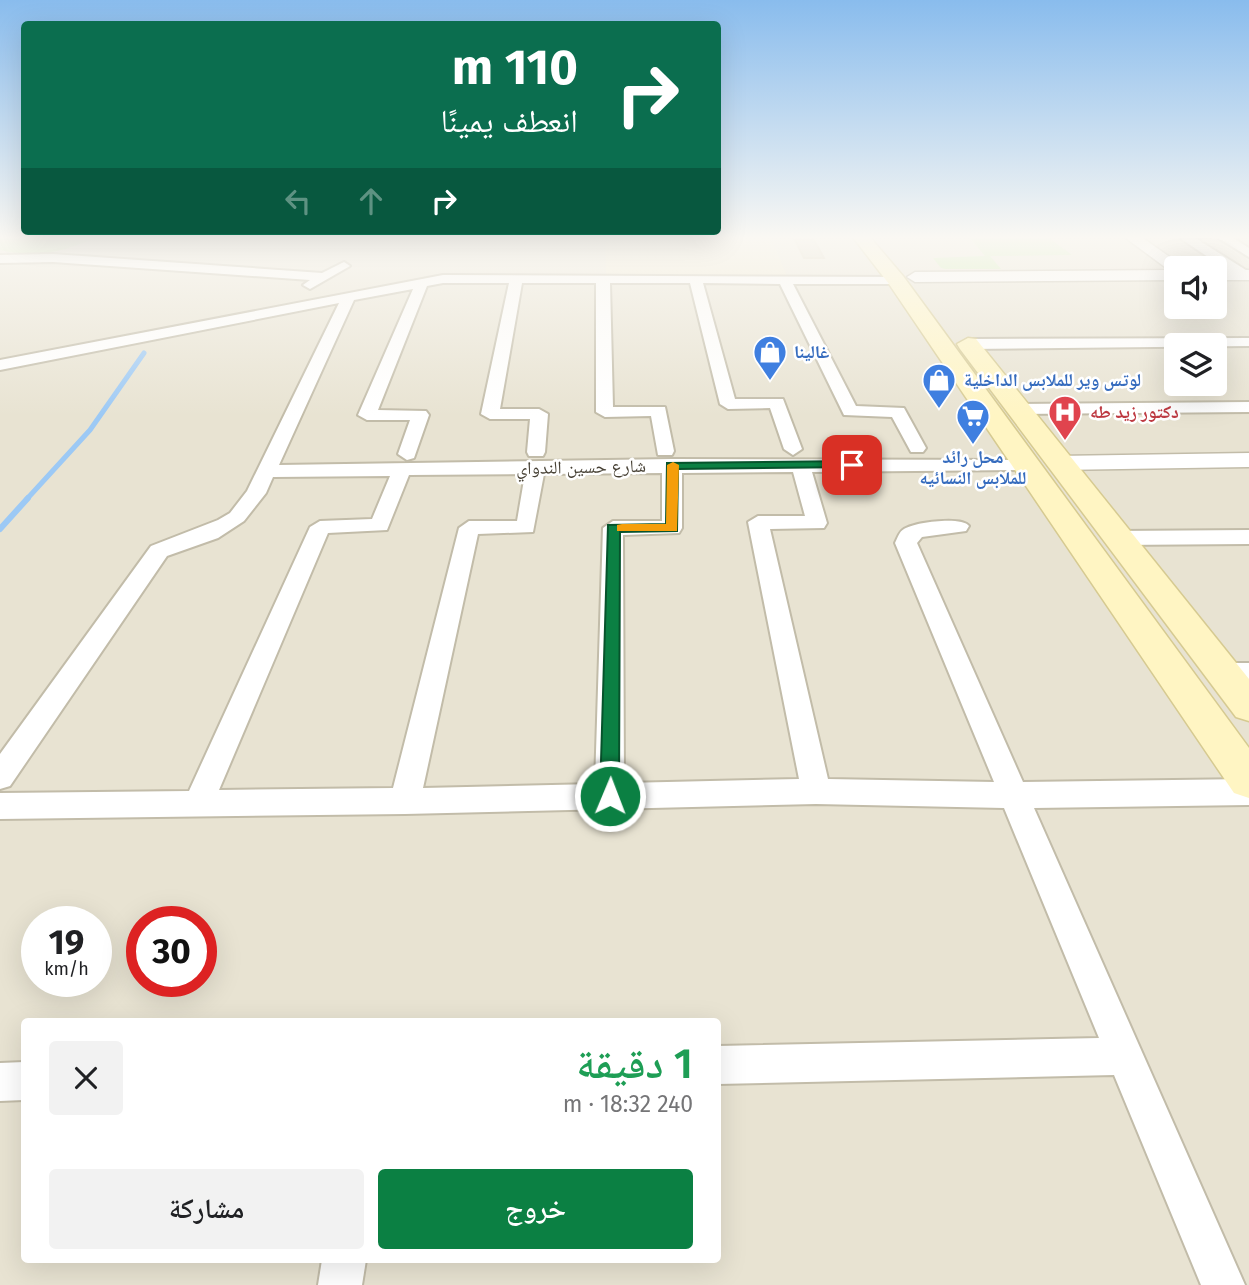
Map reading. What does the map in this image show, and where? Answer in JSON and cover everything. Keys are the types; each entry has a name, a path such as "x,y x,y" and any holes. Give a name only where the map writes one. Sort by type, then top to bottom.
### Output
{"main road":[{"path":"920,296 1018,456 1249,780"},
{"path":"924,296 968,344 1117,538 1236,673 1249,706"}],"street":[{"path":"282,312 282,297 285,296"},
{"path":"0,365 363,296"},
{"path":"198,804 320,527 380,525 420,415 367,415 411,296"},
{"path":"405,801 469,527 526,527 536,460 539,414 490,414 513,296"},
{"path":"603,296 605,412 659,411 668,458 672,528 613,528 610,796"},
{"path":"700,296 728,404 777,403 817,523 758,522 816,791"},
{"path":"793,296 850,411 898,412 917,448"},
{"path":"0,777 159,551 211,533 237,517 256,492 348,299"},
{"path":"968,344 1249,342"},
{"path":"1017,409 1249,407"},
{"name":"شارع حسين الندواي","path":"797,457 917,448 1018,456"},
{"name":"شارع حسين الندواي","path":"269,463 1018,456"},
{"path":"1058,463 1249,460"},
{"path":"959,526 917,531 908,535 906,542 1223,1285"},
{"path":"1117,538 1249,537"},
{"path":"0,806 405,801 816,791 1013,795 1249,792"},
{"path":"721,1065 1124,1056"},
{"path":"0,1082 21,1081"},
{"path":"340,1285 344,1263"}],"shaded area":[{"path":"0,296 1164,296 1164,319 1227,319 1227,296 1249,296 1249,1285 0,1285"}],"waterway":[{"path":"26,500 90,430 144,353"},
{"path":"0,529 28,498"}],"slow traffic":[{"path":"622,528 672,528 673,465"}],"place":[{"name":"غالينا","path":"770,382"},
{"name":"لوتس وير للملابس الداخلية","path":"939,410"},
{"name":"دكتور زيد طه","path":"1065,442"},
{"name":"محل رائد للملابس النسائيه","path":"973,446"}],"route":[{"path":"610,796 613,528 672,528 672,466 852,465"}]}
